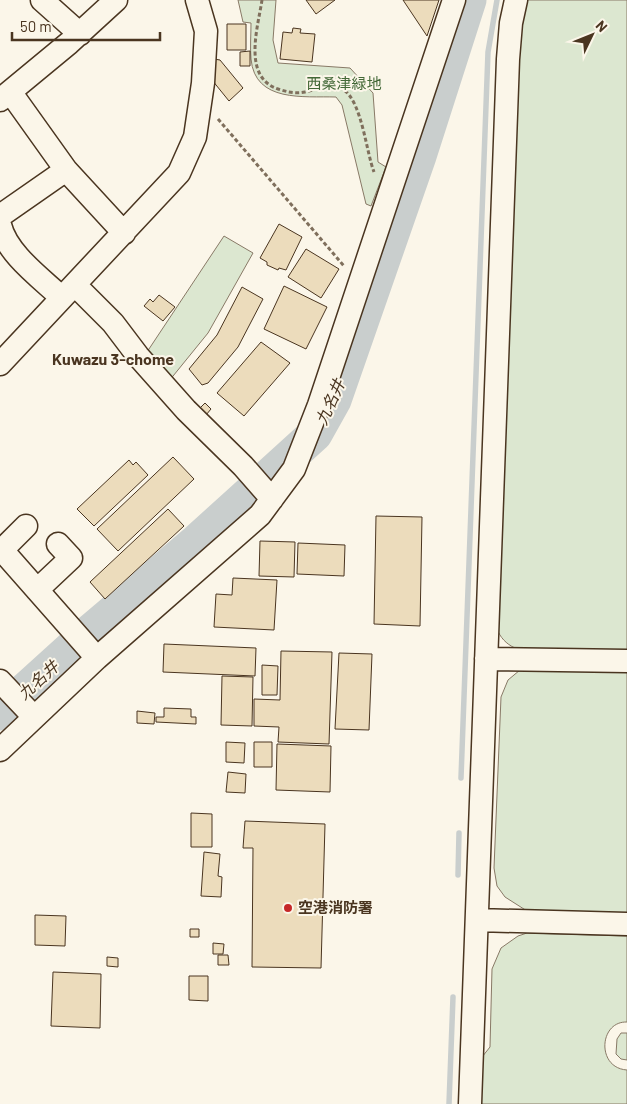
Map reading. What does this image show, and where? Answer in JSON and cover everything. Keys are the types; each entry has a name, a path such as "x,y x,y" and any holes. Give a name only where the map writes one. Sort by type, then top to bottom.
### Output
{"street":[{"path":"42,0 80,34"},
{"path":"116,0 80,34 5,96 66,170 124,233"},
{"path":"0,364 179,172 195,137 203,83 206,30 197,0"},
{"path":"0,750 97,658 260,514 294,469 319,404 454,0"},
{"path":"470,1104 508,59 511,23 516,0"},
{"path":"0,216 66,170"},
{"path":"0,225 4,236 25,263 113,323 138,356 186,410 243,466 272,499"},
{"path":"26,526 1,551 97,658"},
{"path":"37,590 71,558"},
{"path":"486,659 627,662"},
{"path":"0,681 34,717"},
{"path":"477,920 627,924"}],"path":[{"path":"262,0 254,50 258,71 271,87 289,92 304,92 324,85 334,85 344,90 354,100 375,175"},
{"path":"200,98 359,285"}],"green space":[{"name":"西桑津緑地","path":"238,0 276,0 273,40 278,63 350,68 373,93 378,162 386,167 371,206 366,204 342,105 336,97 283,94 271,90 261,83 254,73 251,59 251,23 243,22"},
{"path":"527,0 627,0 627,653 553,653 525,650 515,648 509,644 497,629 511,146 521,32"},
{"path":"224,236 253,253 208,333 169,381 145,355"},
{"path":"526,665 627,666 627,913 527,911 505,897 497,886 494,868 501,697 508,680"},
{"path":"527,933 627,936 627,1022 618,1024 611,1029 605,1045 606,1054 610,1062 617,1067 627,1070 627,1104 477,1104 478,1062 490,1047 492,969 501,948 518,936"},
{"path":"621,1033 627,1033 627,1060 621,1059 616,1054 617,1039"}],"building":[{"path":"306,0 335,0 316,14"},
{"path":"403,0 439,0 427,36"},
{"path":"227,24 246,24 246,50 227,50"},
{"path":"293,28 301,29 300,33 315,34 312,62 280,59 283,32 292,33"},
{"path":"250,51 250,66 240,66 240,52"},
{"path":"214,59 220,60 243,88 229,101 212,80"},
{"path":"279,224 302,237 286,270 279,268 278,270 267,265 267,262 260,258"},
{"path":"306,249 339,269 321,298 288,277"},
{"path":"284,286 327,307 306,349 264,329"},
{"path":"242,287 263,299 238,347 208,383 202,385 189,369 217,335"},
{"path":"159,295 175,307 163,321 144,306 150,299 153,302"},
{"path":"261,342 290,363 244,416 217,393"},
{"path":"205,403 211,409 206,415 199,409"},
{"path":"173,457 194,479 118,551 97,529"},
{"path":"129,460 133,465 136,462 148,475 94,526 77,509"},
{"path":"168,509 184,526 105,599 90,582"},
{"path":"376,516 422,517 420,626 374,624"},
{"path":"260,541 295,542 294,577 259,576"},
{"path":"298,543 345,545 344,576 297,574"},
{"path":"233,578 277,580 274,630 214,627 216,594 232,595"},
{"path":"164,644 256,648 255,676 163,672"},
{"path":"281,651 332,652 329,744 278,742 279,727 254,726 254,699 280,700"},
{"path":"339,653 372,654 369,730 335,729"},
{"path":"262,665 278,666 277,695 262,695"},
{"path":"222,676 253,677 252,726 221,725"},
{"path":"164,708 191,709 191,717 196,717 196,724 156,722 156,717 164,717"},
{"path":"137,711 155,713 154,724 137,723"},
{"path":"226,742 245,743 244,763 226,762"},
{"path":"254,742 272,742 272,767 254,767"},
{"path":"277,744 331,746 330,792 276,790"},
{"path":"228,772 246,774 245,793 226,792"},
{"path":"191,813 212,814 212,847 191,847"},
{"name":"空港消防署","path":"245,821 325,824 321,968 252,967 253,848 243,848"},
{"path":"204,852 220,854 218,876 222,877 221,897 201,896"},
{"path":"35,915 66,916 65,946 35,945"},
{"path":"190,929 199,929 199,937 190,937"},
{"path":"213,943 224,944 223,954 213,954"},
{"path":"218,955 228,955 229,965 218,965"},
{"path":"107,957 118,958 118,967 107,966"},
{"path":"53,972 101,974 100,1028 51,1026"},
{"path":"189,976 208,976 208,1001 189,1000"}],"waterway":[{"name":"九名井","path":"0,713 86,635 197,541 315,434 334,400 419,156 469,0"},
{"path":"461,778 488,52 497,0"},
{"path":"458,875 459,833"},
{"path":"449,1104 453,997"}],"place":[{"name":"空港消防署","path":"288,908"}],"district":[{"name":"Kuwazu 3-chome","path":"113,359"}]}
